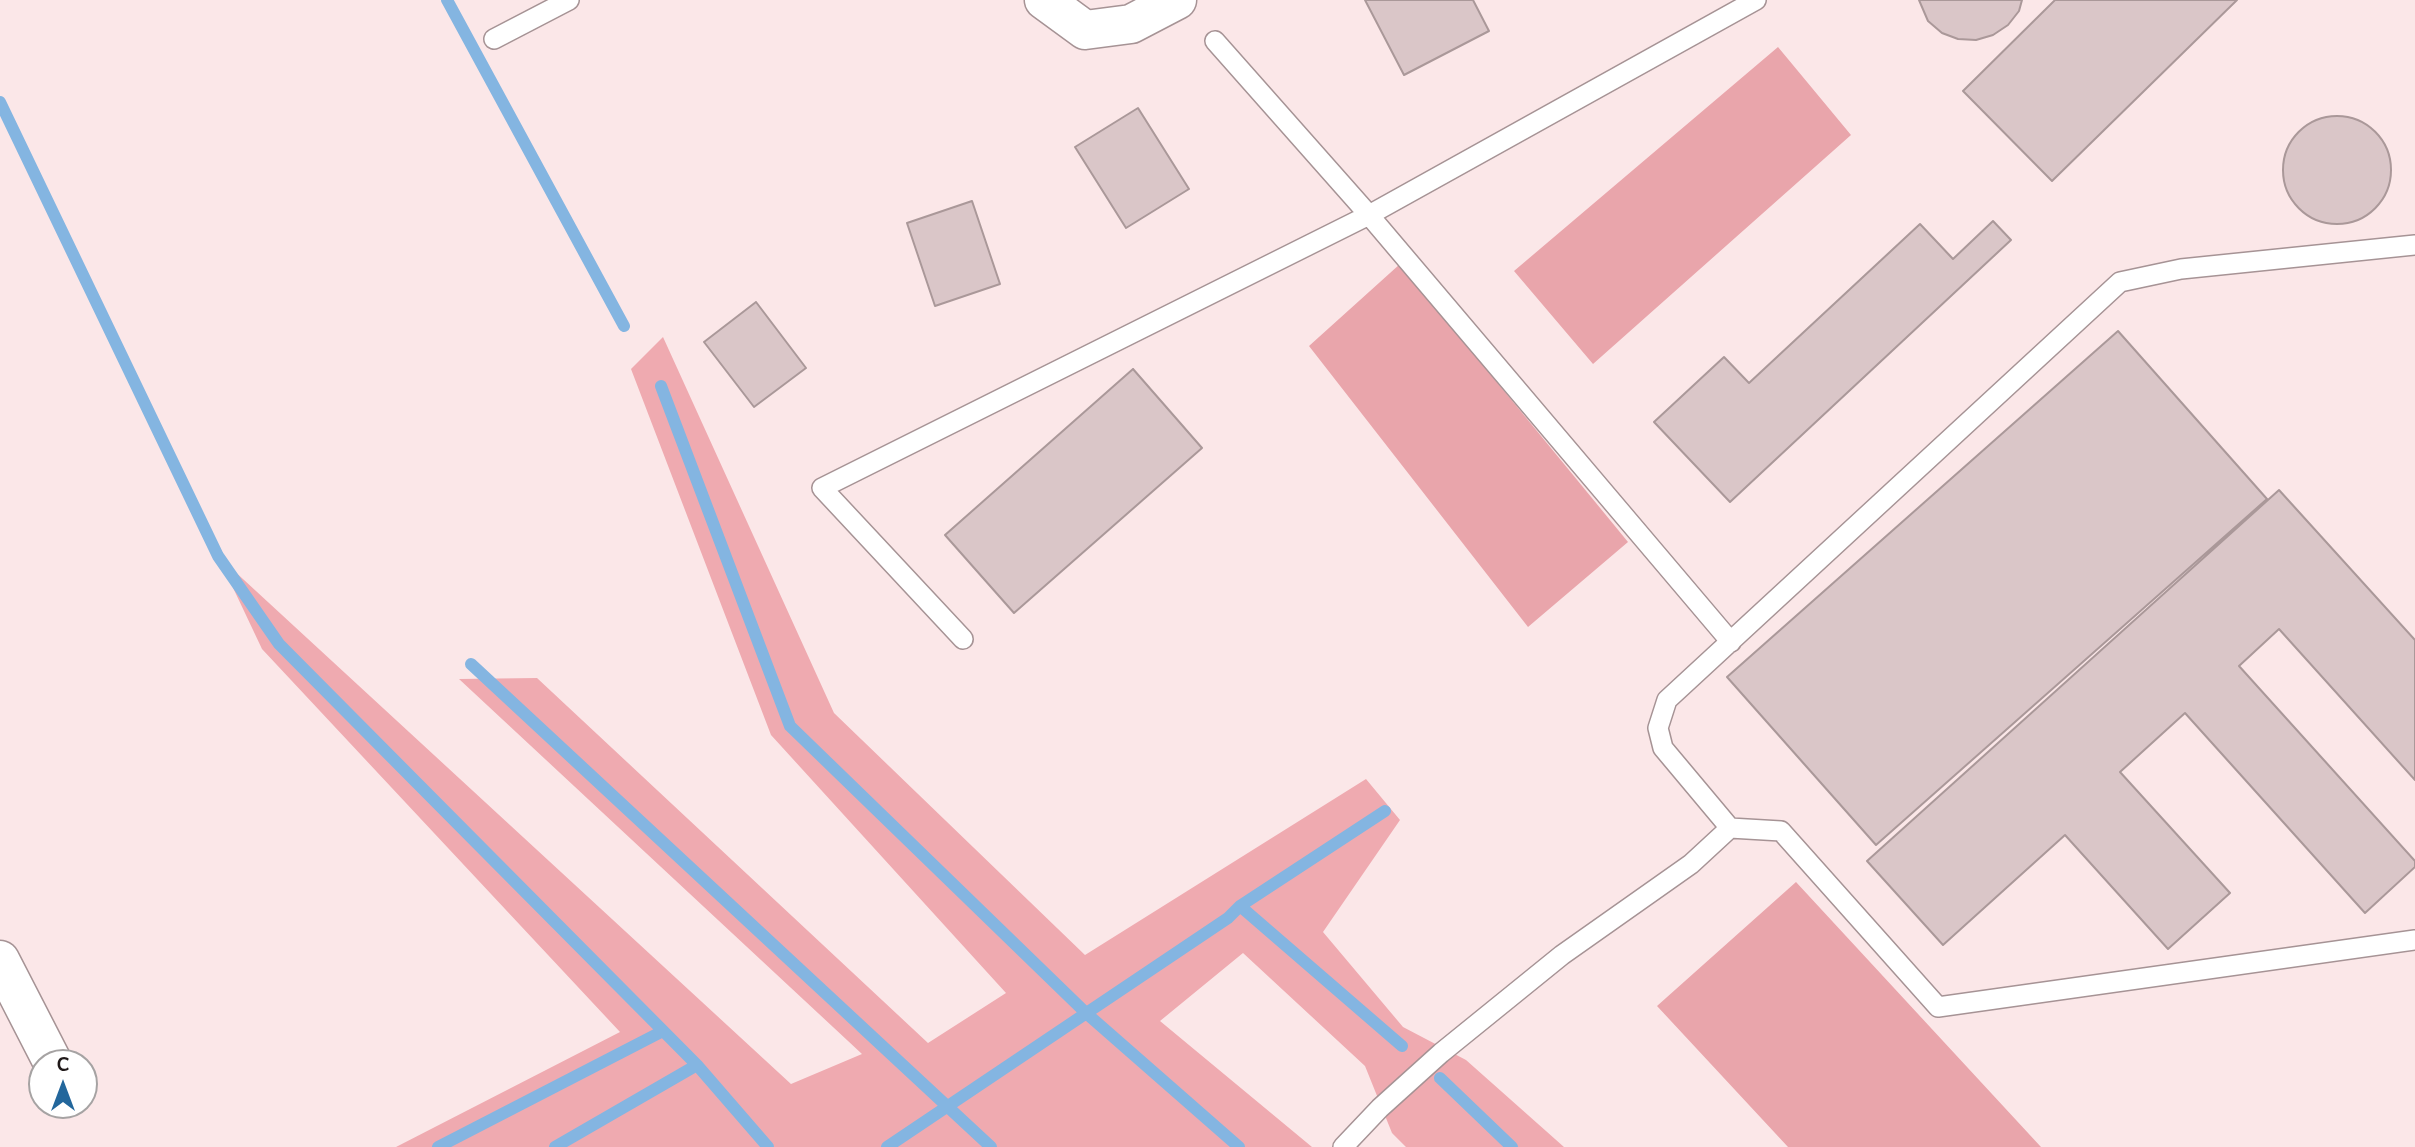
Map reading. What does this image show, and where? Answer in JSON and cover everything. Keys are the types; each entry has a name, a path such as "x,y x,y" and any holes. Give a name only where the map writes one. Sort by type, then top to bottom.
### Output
{"street":[{"path":"1044,0 1085,30 1131,24 1177,0"},
{"path":"0,960 46,1049"}],"lane":[{"path":"494,38 569,0"},
{"path":"962,639 822,488 1369,215 1756,0"},
{"path":"1215,41 1369,215 1731,642"},
{"path":"1730,828 1663,748 1658,728 1667,701 2120,282 2181,270 2415,245"},
{"path":"1343,1147 1380,1108 1441,1053 1562,955 1691,864 1730,828 1781,831 1938,1007 2415,940"}],"shaded area":[{"path":"1778,47 1851,135 1593,364 1514,271"},
{"path":"1400,264 1628,542 1528,627 1309,346"},
{"path":"663,337 834,713 1085,955 1366,779 1400,820 1323,932 1403,1027 1466,1060 1564,1147 1406,1147 1392,1133 1365,1066 1243,953 1160,1021 1312,1147 396,1147 620,1032 262,649 218,556 791,1084 862,1054 459,679 537,678 928,1043 1006,993 771,735 631,369"},
{"path":"1796,882 2041,1147 1788,1147 1657,1006"}],"building":[{"path":"1365,0 1473,0 1489,31 1404,75"},
{"path":"1919,0 2022,0 2019,11 2008,25 1993,35 1976,40 1958,39 1942,33 1928,21"},
{"path":"2055,0 2237,0 2052,181 1963,91"},
{"path":"1138,108 1189,189 1126,228 1075,147"},
{"path":"2337,116 2367,125 2375,132 2382,140 2391,170 2382,200 2375,208 2367,215 2337,224 2307,215 2299,208 2292,200 2283,170 2292,140 2299,132 2307,125"},
{"path":"972,201 1000,284 935,306 907,223"},
{"path":"1993,221 2011,240 1730,502 1654,422 1724,357 1749,383 1920,224 1953,259"},
{"path":"756,302 806,368 754,407 704,342"},
{"path":"2118,331 2267,499 1876,845 1727,677"},
{"path":"1133,369 1202,448 1014,613 945,535"},
{"path":"2279,490 2415,640 2415,780 2279,629 2239,666 2415,861 2415,867 2365,913 2185,713 2120,772 2230,893 2168,949 2065,835 1943,945 1867,861"}],"waterway":[{"path":"447,0 624,326"},
{"path":"0,102 218,556 279,644 697,1065"},
{"path":"661,386 790,726 1086,1013 1239,1147"},
{"path":"471,664 991,1147"},
{"path":"887,1147 1228,918 1240,906 1385,811"},
{"path":"1240,906 1402,1046"},
{"path":"438,1147 663,1031"},
{"path":"555,1147 697,1065 768,1147"},
{"path":"1440,1078 1512,1147"}]}
